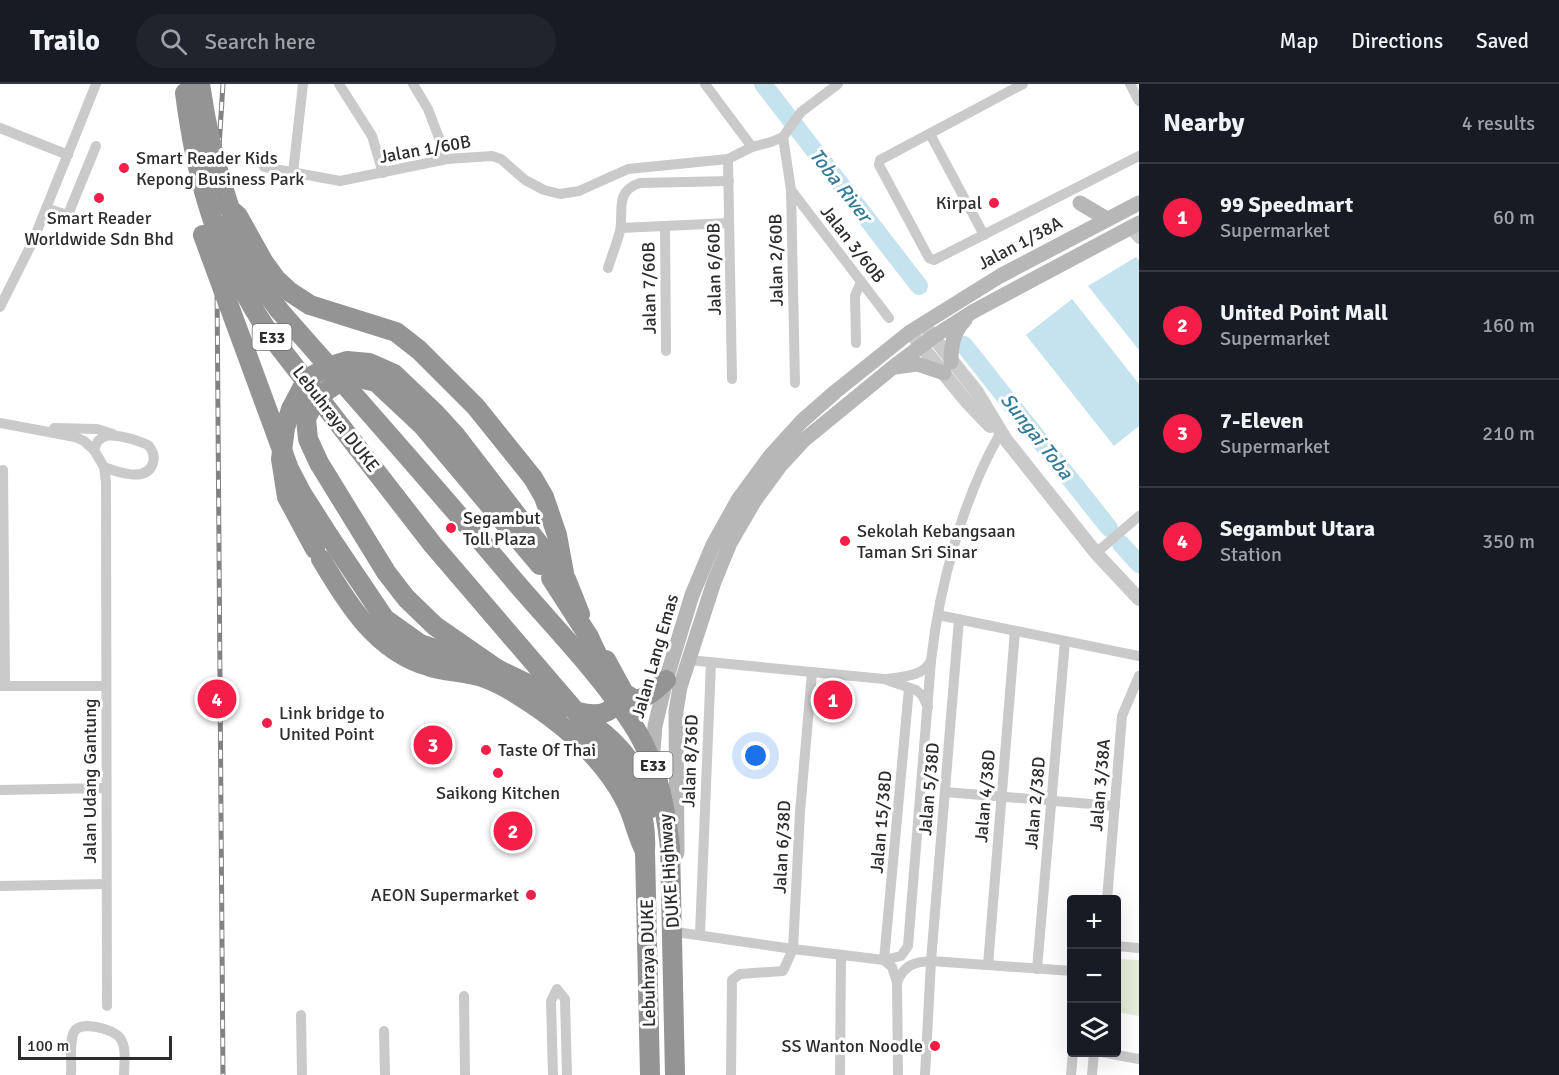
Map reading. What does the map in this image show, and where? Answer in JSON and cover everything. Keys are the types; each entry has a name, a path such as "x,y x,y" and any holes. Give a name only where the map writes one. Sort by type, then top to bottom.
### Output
{"highway":[{"path":"178,84 191,188 200,227 253,367 272,426 301,492 357,580 385,619 420,645 496,669 541,690 609,737 629,757 644,791 654,829"},
{"name":"DUKE Highway","path":"184,84 189,123 208,209 225,255 253,309 270,335 433,545 619,762 631,782 640,805 645,824 645,850"},
{"name":"E33","path":"200,84 205,120 218,175 230,209"},
{"path":"230,209 238,216 263,261 276,279 291,292 310,305 396,332 419,350 476,407 533,478 544,497 557,535 558,579"},
{"name":"DUKE Highway","path":"230,209 232,225 239,246 258,281 279,310 463,519 632,722 656,773 667,815 672,882 676,1075"},
{"path":"645,850 624,797 604,768 577,740 550,717 499,684 481,677 429,667 410,660 390,649 363,622 304,531 287,496 281,459 285,428 291,409 307,380 327,367 347,361 369,363 394,374 435,413 500,492 578,610 624,693 635,700 642,699 666,680"},
{"path":"496,669 435,626 406,598 381,564 319,463 308,439 306,419 316,398 342,380 358,378 376,382 423,426 558,579 632,722"},
{"path":"568,707 589,715 604,714 611,709 618,696 616,679"},
{"name":"Lebuhraya DUKE","path":"645,850 650,1075"}],"main road":[{"path":"1077,196 1107,219"},
{"path":"1077,196 1090,232"},
{"name":"Jalan 1/38A","path":"916,328 966,295 1090,232 1107,219 1139,202"},
{"path":"1049,272 1090,232 1139,215"},
{"path":"927,342 974,311 1136,230"},
{"path":"892,368 917,364 948,368 952,342 961,324 974,311"},
{"name":"Jalan Lang Emas","path":"656,1075 652,761 655,726 666,680 692,595 713,545 753,477 802,421 916,328"},
{"name":"Jalan Lang Emas","path":"676,1075 678,820 676,711 688,660 730,543 755,500 780,466 804,440 927,342"}],"street":[{"path":"0,307 33,241 96,84"},
{"path":"293,172 303,84"},
{"path":"339,84 372,136 383,173"},
{"path":"413,84 428,109 447,159"},
{"path":"705,84 752,147"},
{"path":"784,134 801,112 838,84"},
{"path":"1023,84 880,160 879,165 929,258 934,260 1077,196 1139,156"},
{"path":"1130,84 1139,101"},
{"path":"0,128 68,155"},
{"name":"Jalan 1/60B","path":"264,167 340,181 447,159 492,156 501,159 525,180 544,190 560,194 579,191 628,169 728,159 752,147 771,142 784,134"},
{"name":"Jalan 2/60B","path":"784,134 791,190 795,383"},
{"path":"930,134 984,236"},
{"path":"46,208 62,214 69,212 96,146"},
{"name":"Jalan 6/60B","path":"728,159 732,379"},
{"path":"628,169 631,186"},
{"path":"608,268 621,228 623,197 631,186 640,183 729,181"},
{"name":"Jalan 3/60B","path":"791,190 889,318"},
{"path":"621,228 729,223"},
{"name":"Jalan 7/60B","path":"665,226 666,351"},
{"path":"856,344 855,296 861,281"},
{"path":"916,328 948,368 977,392 1002,436 1096,553 1139,599"},
{"path":"0,423 75,437 94,450 104,467 138,475 148,471 154,461 152,451 145,443 97,429 33,429"},
{"path":"94,450 99,440 108,435 114,435"},
{"path":"676,932 884,960 901,956 908,946 932,661 938,615 966,510 977,480 1002,436"},
{"name":"Jalan Udang Gantung","path":"104,467 106,482 107,1006"},
{"path":"3,470 3,686 106,686"},
{"path":"1096,553 1139,516"},
{"path":"938,615 1139,656"},
{"name":"Jalan 5/38D","path":"929,961 959,619"},
{"name":"Jalan 4/38D","path":"988,965 1015,631"},
{"name":"Jalan 2/38D","path":"1037,969 1065,641"},
{"path":"688,660 884,680 922,695 928,707"},
{"path":"884,680 919,673 932,661"},
{"name":"Jalan 8/36D","path":"700,934 711,662"},
{"name":"Jalan 6/38D","path":"793,949 800,812 812,672"},
{"name":"Jalan 3/38A","path":"1107,895 1122,716 1139,676"},
{"name":"Jalan 15/38D","path":"884,960 909,688"},
{"path":"0,790 106,788"},
{"path":"945,792 1115,806"},
{"path":"0,886 106,884"},
{"path":"908,946 913,956 929,961"},
{"path":"1121,946 1139,948"},
{"path":"731,1075 732,983 734,977 740,974 780,972 784,969 793,949"},
{"path":"840,1075 841,954"},
{"path":"884,960 892,967 897,982 898,1075"},
{"path":"897,982 906,966 929,961 1067,971"},
{"path":"925,1075 929,961"},
{"path":"553,1075 551,1001 557,989 565,999 567,1075"},
{"path":"464,996 465,1075"},
{"path":"301,1015 302,1075"},
{"path":"71,1075 72,1034 84,1026 112,1030 120,1037 124,1045 124,1075"},
{"path":"384,1031 385,1075"},
{"path":"1121,1056 1139,1059"},
{"path":"1071,1075 1073,1057"},
{"path":"1092,1075 1094,1057"}],"green space":[{"path":"1121,959 1139,960 1139,1016 1121,1013"}],"water":[{"path":"1136,257 1139,260 1139,350 1088,286"},
{"path":"1072,299 1139,384 1139,426 1114,446 1026,335"}],"waterway":[{"name":"Toba River","path":"763,84 919,286"},
{"name":"Sungai Toba","path":"964,345 1109,528"},
{"name":"Toba River","path":"1121,544 1139,564"}],"railway":[{"path":"223,84 218,163 217,285 223,1075"}],"place":[{"name":"Smart Reader Kids Kepong Business Park","path":"124,168"},
{"name":"Smart Reader Worldwide Sdn Bhd","path":"99,198"},
{"name":"Kirpal","path":"994,203"},
{"name":"Segambut Toll Plaza","path":"451,528"},
{"name":"Sekolah Kebangsaan Taman Sri Sinar","path":"845,541"},
{"name":"Segambut Utara","path":"217,699"},
{"name":"99 Speedmart","path":"833,700"},
{"name":"Link bridge to United Point","path":"267,723"},
{"name":"7-Eleven","path":"433,745"},
{"name":"Taste Of Thai","path":"486,750"},
{"name":"Saikong Kitchen","path":"498,773"},
{"name":"United Point Mall","path":"513,831"},
{"name":"AEON Supermarket","path":"531,895"},
{"name":"SS Wanton Noodle","path":"935,1046"}]}
